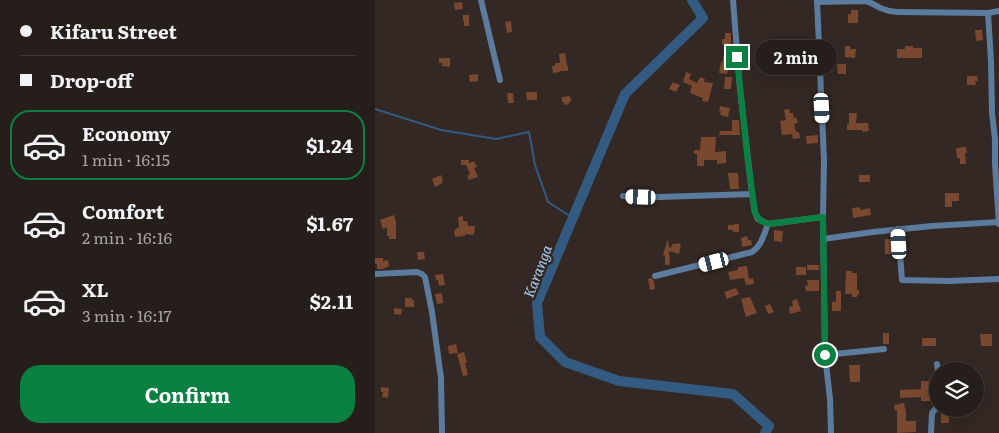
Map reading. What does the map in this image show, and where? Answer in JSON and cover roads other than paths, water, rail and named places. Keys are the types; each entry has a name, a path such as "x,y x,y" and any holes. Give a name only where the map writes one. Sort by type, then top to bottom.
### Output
{"street":[{"path":"481,0 500,80"},
{"path":"733,0 740,88 752,194 757,217 769,224 823,217"},
{"path":"831,433 830,399 825,355 824,160 817,1 866,1 888,11 897,12 988,13 999,11"},
{"path":"823,239 898,229 999,223 995,139 991,113 991,62 988,13"},
{"path":"991,113 999,107"},
{"path":"623,196 659,197 752,194"},
{"path":"655,276 753,252 761,244 769,224"},
{"path":"898,229 902,280 999,279"},
{"path":"375,274 417,272 425,277 441,378 442,433"},
{"path":"825,355 884,349"},
{"path":"931,433 932,417"}],"waterway":[{"name":"Karanga","path":"692,0 703,18 625,94 537,303 540,337 565,362 619,381 733,394 769,426 765,433"},
{"path":"375,109 441,130 496,139 529,132 535,165 548,202 573,218"}]}
